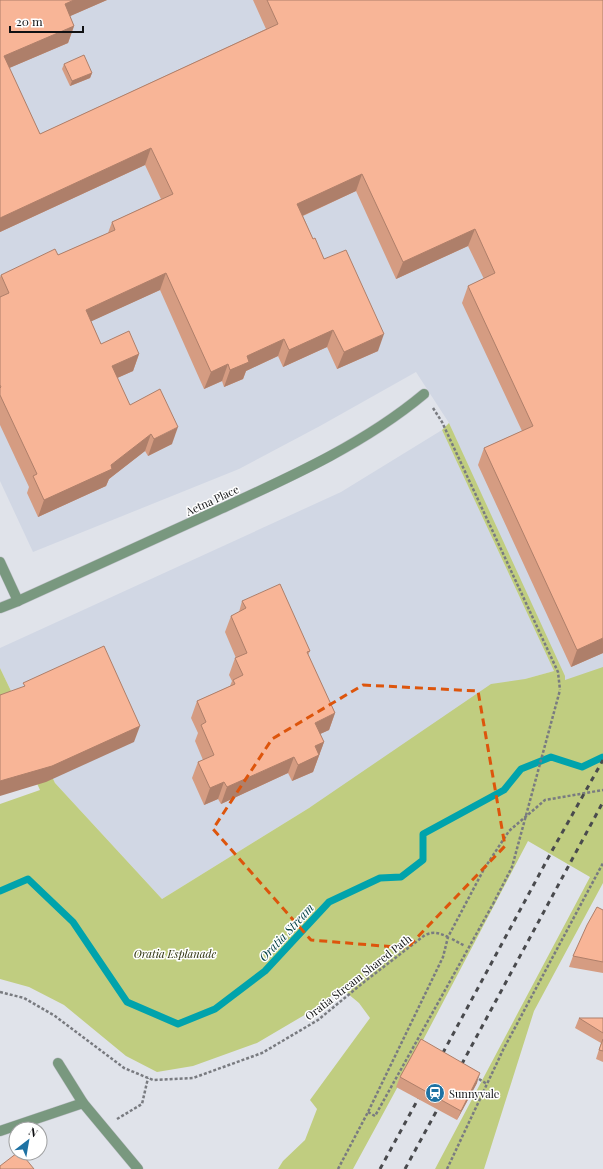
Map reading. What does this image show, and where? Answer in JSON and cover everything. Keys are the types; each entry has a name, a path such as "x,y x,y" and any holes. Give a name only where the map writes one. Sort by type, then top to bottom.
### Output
{"street":[{"name":"Aetna Place","path":"0,608 18,602 246,497 347,447 404,411 424,394"},
{"path":"0,562 18,602"},
{"path":"58,1062 84,1103 138,1169"},
{"path":"0,1131 84,1103"}],"path":[{"path":"368,1112 375,1116 512,867 560,690 558,672 442,422 424,394"},
{"path":"338,1169 368,1112 443,957 448,937 484,869 509,830 545,800 603,790"},
{"path":"447,1169 503,1050 603,863"},
{"name":"Oratia Stream Shared Path","path":"0,992 24,998 55,1016 124,1068 153,1080 193,1078 262,1053 318,1020 425,935 431,932 438,932 448,937"},
{"path":"452,939 465,946"},
{"path":"417,1042 421,1044"},
{"path":"112,1121 120,1118 142,1104 148,1078"},
{"path":"479,1079 487,1084"}],"highlighted area":[{"path":"363,685 478,691 505,846 407,948 311,940 213,829 272,739"}],"shaded area":[{"path":"0,0 603,0 603,673 565,689 449,423 416,372 320,426 239,469 33,552 0,481"},
{"path":"442,430 554,671 525,679 309,808 162,899 55,783 0,668 0,648 341,492"}],"green space":[{"name":"Oratia Esplanade","path":"449,423 565,676 565,680 603,667 603,883 534,1011 484,1169 435,1169 590,877 528,841 353,1169 278,1169 283,1161 305,1140 317,1109 310,1100 370,1018 359,1003 341,988 313,1010 257,1043 193,1066 157,1072 126,1056 64,1005 29,987 0,979 0,804 40,790 0,703 0,668 55,783 162,899 309,808 491,684 525,679 554,671 442,430"}],"building":[{"path":"0,0 74,0 65,4 74,26 4,56 40,134 278,24 267,0 603,0 603,638 577,650 484,448 533,426 468,286 495,273 475,229 403,262 362,174 297,204 324,259 346,250 384,334 344,352 333,330 289,350 284,339 247,356 249,362 230,370 228,364 211,372 166,273 86,310 101,344 129,331 139,354 112,366 130,405 160,389 178,427 154,439 151,434 111,465 112,469 44,500 33,476 37,474 0,395 0,297 9,293 1,275 55,249 58,255 115,230 112,222 173,194 151,148 0,218"},
{"path":"84,55 92,73 72,81 64,64"},
{"path":"280,584 310,651 307,652 335,713 315,723 324,742 315,746 319,755 298,765 294,757 227,787 224,782 210,788 198,762 214,755 201,725 206,722 197,701 235,684 233,680 243,675 235,658 247,653 231,616 246,608 242,601"},
{"path":"104,646 140,726 52,766 0,781 0,695 25,686 23,683"},
{"path":"597,907 603,910 603,962 573,956"},
{"path":"579,1018 603,1018 603,1033"},
{"path":"421,1039 480,1073 461,1111 400,1077"},
{"path":"603,1039 603,1051 599,1050"},
{"path":"8,1160 28,1161 34,1169 0,1169 0,1166"}],"waterway":[{"name":"Oratia Stream","path":"0,891 28,879 73,922 127,1002 178,1024 215,1009 265,971 329,902 380,878 401,877 423,860 423,834 504,790 521,769 551,757 582,767 603,757"}],"railway":[{"path":"438,1062 553,849 603,760"},
{"path":"457,1073 603,802"},
{"path":"380,1169 423,1090"},
{"path":"405,1169 443,1099"}],"place":[{"name":"Sunnyvale","path":"435,1093"}]}
